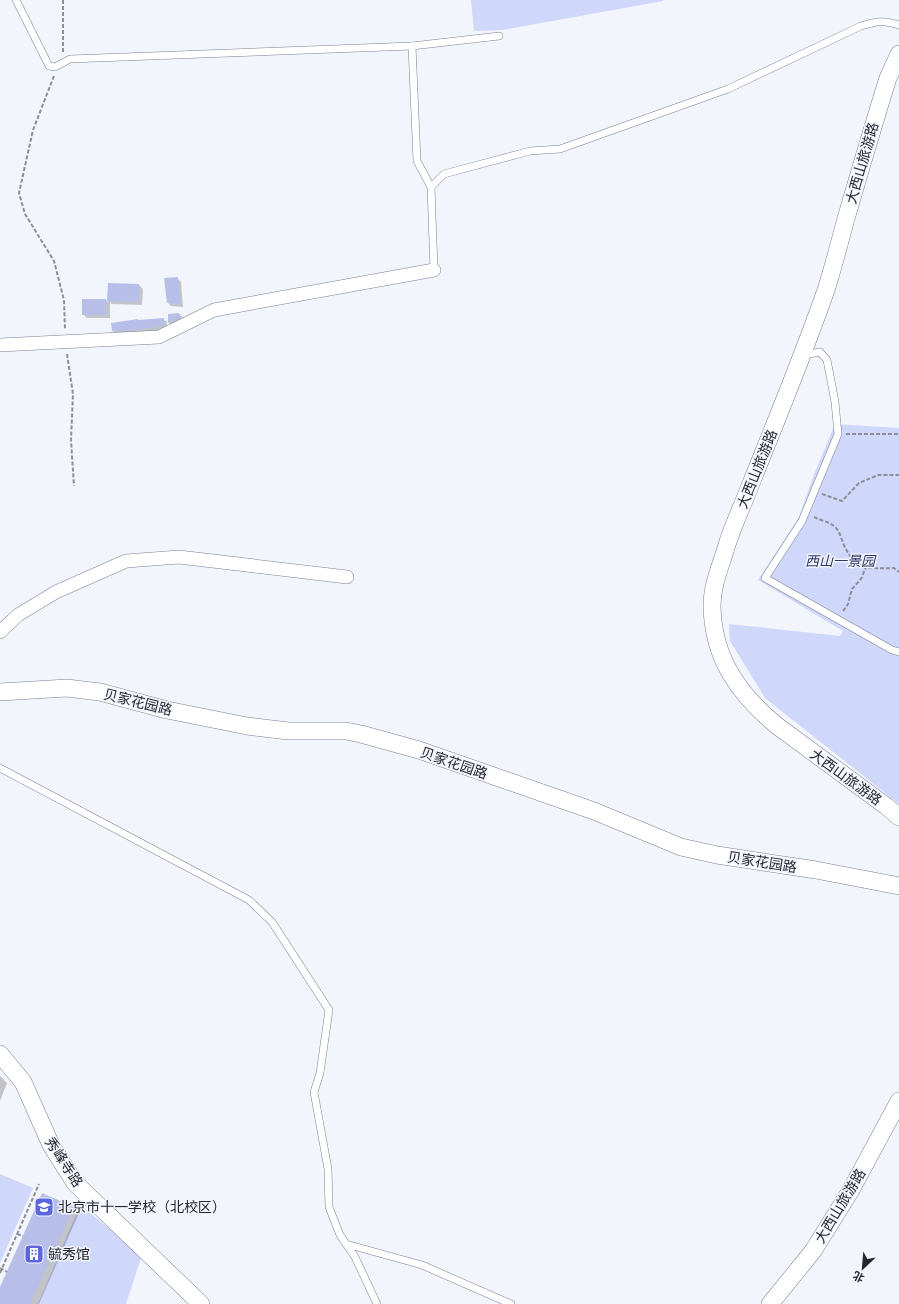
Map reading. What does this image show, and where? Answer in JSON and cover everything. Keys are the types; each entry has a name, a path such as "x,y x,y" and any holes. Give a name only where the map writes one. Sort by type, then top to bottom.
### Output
{"street":[{"name":"大西山旅游路","path":"899,54 888,78 826,289 730,535 716,576 712,605 716,637 728,670 735,683 762,713 899,817"},
{"path":"0,345 159,338 214,310 434,270"},
{"path":"0,632 18,615 56,592 126,561 179,557 347,577"},
{"name":"贝家花园路","path":"0,692 67,688 100,692 167,710 248,726 288,731 346,731 361,734 419,750 594,811 681,847 717,855 816,870 899,886"},
{"name":"秀峰寺路","path":"0,1054 23,1082 51,1145 75,1183 201,1304"},
{"name":"大西山旅游路","path":"770,1304 813,1251 851,1190 899,1101"}],"lane":[{"path":"16,0 49,66 55,67 70,59 412,46 499,36"},
{"path":"431,187 444,174 530,151 560,149 728,89 861,26 878,21 899,25"},
{"path":"412,46 416,162 431,187 434,270"},
{"path":"801,355 820,352 827,360 838,434 802,521 766,578 892,650 899,652"},
{"path":"0,768 249,900 272,922 329,1010 320,1073 314,1092 328,1169 329,1207 340,1235 354,1257 377,1304"},
{"path":"346,1244 422,1265 511,1304"}],"path":[{"path":"63,0 63,56 70,59"},
{"path":"58,65 33,130 19,193 25,214 54,261 64,300 65,342 72,394 71,440 74,486"},
{"path":"838,434 899,434"},
{"path":"814,492 842,501 859,483 878,475 899,475"},
{"path":"805,513 834,526 838,530 847,553 859,565 866,567 894,568 899,572"},
{"path":"837,619 848,604 852,589 861,579 866,567"},
{"path":"0,1273 39,1184"},
{"path":"17,1234 23,1236"},
{"path":"1,1269 7,1272"}],"green space":[{"path":"471,0 663,1 503,30 474,31"},
{"name":"西山一景园","path":"835,424 899,428 899,804 765,698 730,641 729,624 840,636 843,631 758,580 799,517 813,477"},
{"path":"0,1174 33,1188 0,1263"},
{"path":"80,1205 142,1255 126,1304 38,1304"}],"building":[{"path":"178,277 180,304 167,303 164,278"},
{"path":"108,283 139,284 139,302 107,301"},
{"path":"82,299 106,299 106,315 82,315"},
{"path":"179,313 180,318 168,323 168,314"},
{"path":"164,318 164,326 112,331 111,323 138,319"},
{"name":"毓秀馆","path":"42,1193 74,1207 30,1304 0,1304 0,1287"}],"place":[{"name":"北京市十一学校（北校区）","path":"44,1207"},
{"name":"毓秀馆","path":"34,1254"}]}
